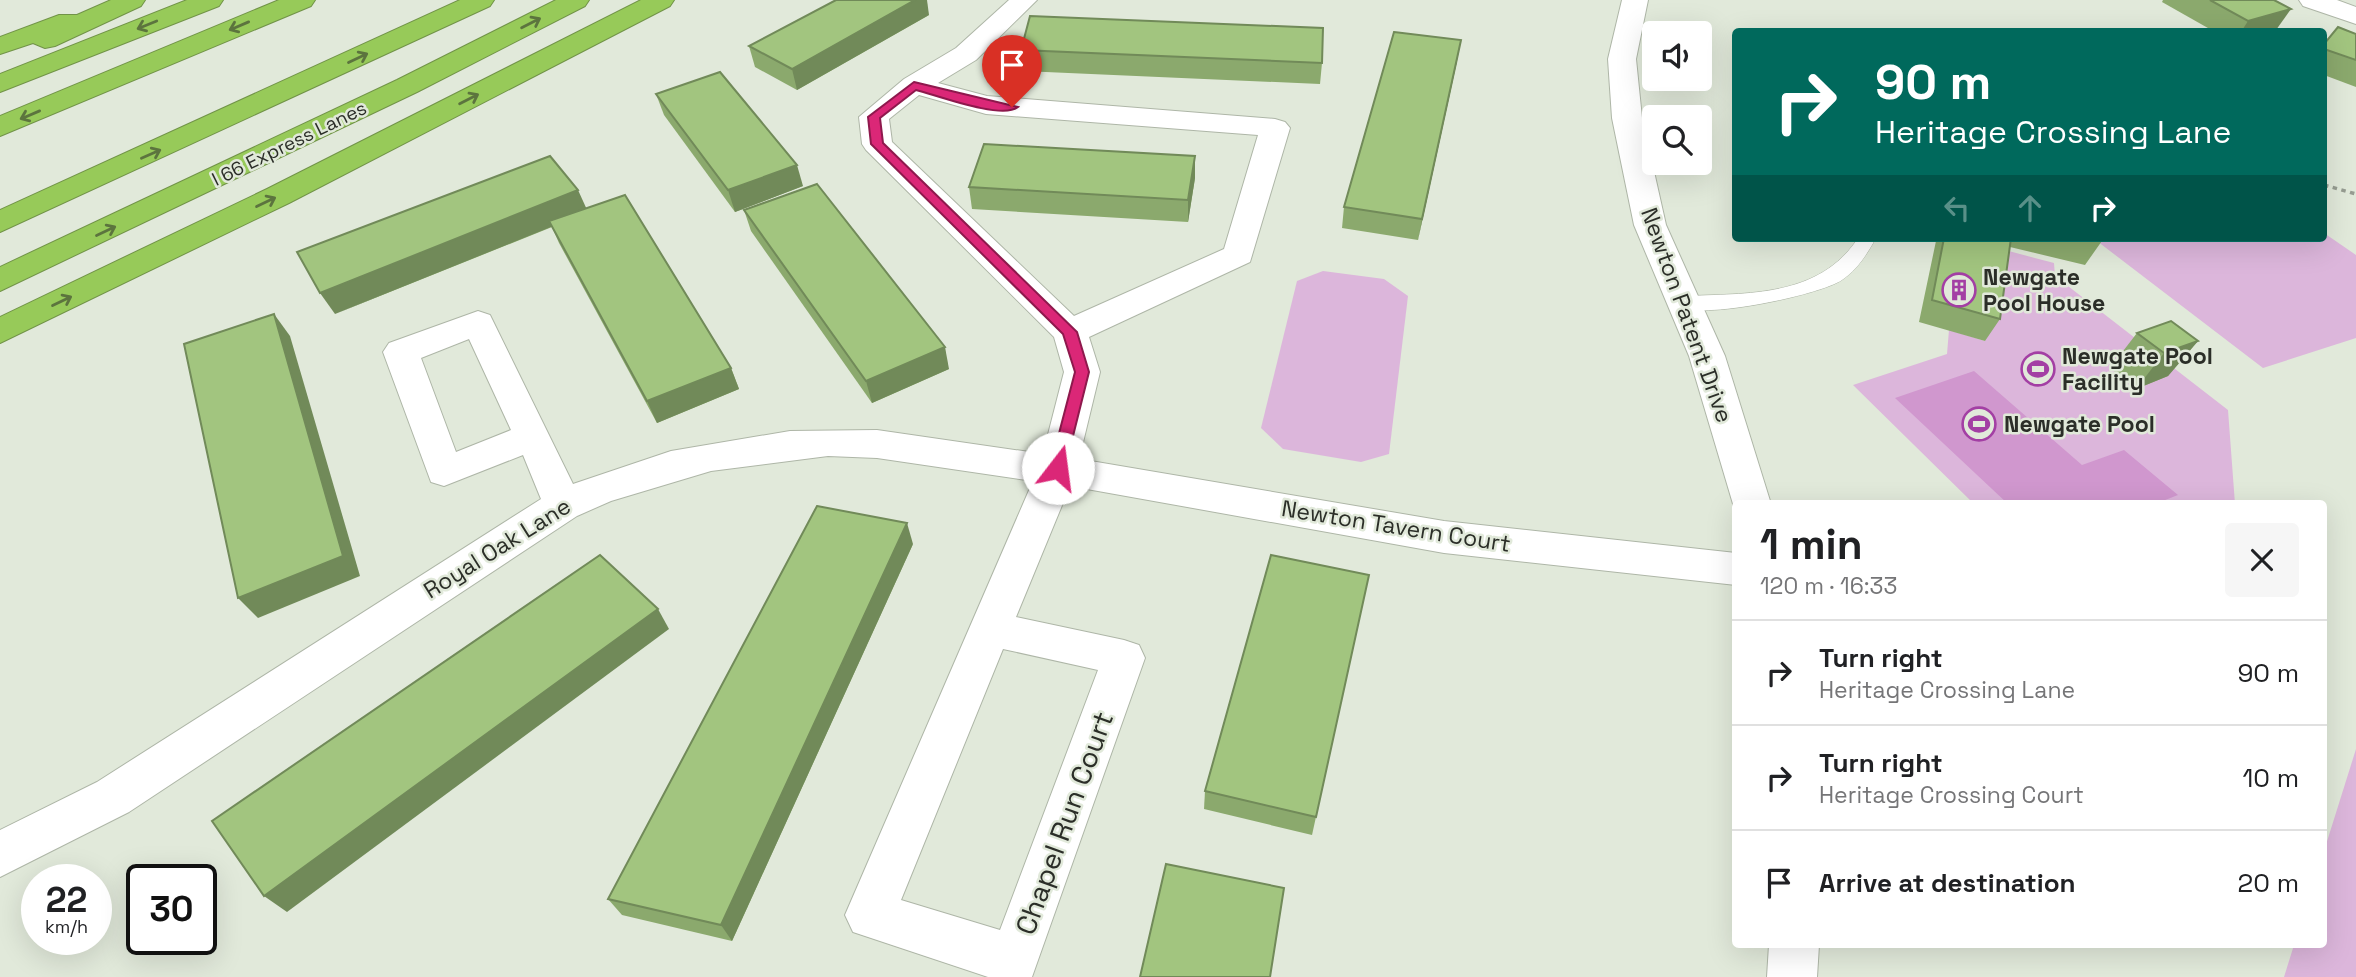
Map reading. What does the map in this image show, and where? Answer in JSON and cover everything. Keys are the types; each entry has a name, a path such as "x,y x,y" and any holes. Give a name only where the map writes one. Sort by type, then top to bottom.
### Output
{"highway":[{"path":"14,14 59,0"},
{"path":"0,46 125,0"},
{"path":"0,60 132,0"},
{"path":"0,84 210,0"},
{"path":"0,127 302,0"},
{"path":"0,222 481,0"},
{"name":"I 66 Express Lanes","path":"0,280 407,86 576,0"},
{"path":"0,331 290,190 660,0"}],"street":[{"path":"914,85 986,105 1275,128 1238,255 1069,332 877,144 874,117 914,85 966,54 1024,0"},
{"name":"Newton Patent Drive","path":"1635,0 1622,58 1626,118 1650,225 1707,356 1751,500"},
{"path":"2312,0 2356,16"},
{"name":"Chapel Run Court","path":"990,629 1124,658 1014,960 870,915 990,629 1058,468 1082,372 1069,332"},
{"path":"533,436 563,505"},
{"name":"Royal Oak Lane","path":"0,854 113,797 563,505 595,489 725,453 784,445 867,443 940,455 1058,468"},
{"name":"Newton Tavern Court","path":"1058,468 1403,531 1585,554 1732,569"},
{"path":"1792,977 1794,948"}],"lane":[{"path":"1684,303 1784,294 1820,286 1845,270 1861,253 1865,242"}],"path":[{"path":"2327,186 2356,194"}],"shaded area":[{"path":"2327,235 2356,255 2356,338 2263,368 2098,242 2327,242"},
{"name":"Newgate Pool Facility","path":"2001,249 2054,263 2055,276 2228,410 2235,500 1970,500 1853,385 1947,354 1949,330 1985,341"},
{"path":"1323,271 1384,279 1408,296 1389,454 1361,462 1283,449 1261,428 1297,281"},
{"name":"Newgate Pool","path":"1974,371 2082,465 2124,450 2178,495 2165,500 2004,500 1895,398"},
{"path":"2356,749 2356,977 2284,977 2293,948 2327,948 2327,841"}],"building":[{"path":"836,0 915,0 792,69 749,46"},
{"path":"2210,0 2274,0 2291,9 2248,21"},
{"path":"1030,16 1323,28 1322,63 1021,50"},
{"path":"2338,27 2356,34 2356,60 2327,50 2327,40"},
{"path":"1394,32 1461,40 1422,219 1344,207"},
{"path":"720,72 797,165 728,190 656,94"},
{"path":"984,144 1195,156 1188,200 969,187"},
{"path":"550,156 578,190 320,293 297,252"},
{"path":"817,184 945,347 866,381 744,210"},
{"path":"625,195 731,368 647,401 549,221"},
{"name":"Newgate Pool House","path":"1943,242 2010,242 2000,319 1932,300"},
{"path":"274,314 343,556 238,598 184,344"},
{"path":"2171,321 2198,341 2164,353 2137,333"},
{"path":"817,506 907,523 721,925 608,899"},
{"path":"600,555 658,609 264,896 212,821"},
{"path":"1271,555 1369,575 1316,817 1205,791"},
{"path":"1166,864 1284,888 1270,977 1140,977"}],"place":[{"name":"Newgate Pool House","path":"1959,290"},
{"name":"Newgate Pool Facility","path":"2038,369"},
{"name":"Newgate Pool","path":"1979,424"}],"route":[{"path":"1012,107 986,105 914,85 874,117 877,144 1069,332 1082,372 1058,468"}]}
